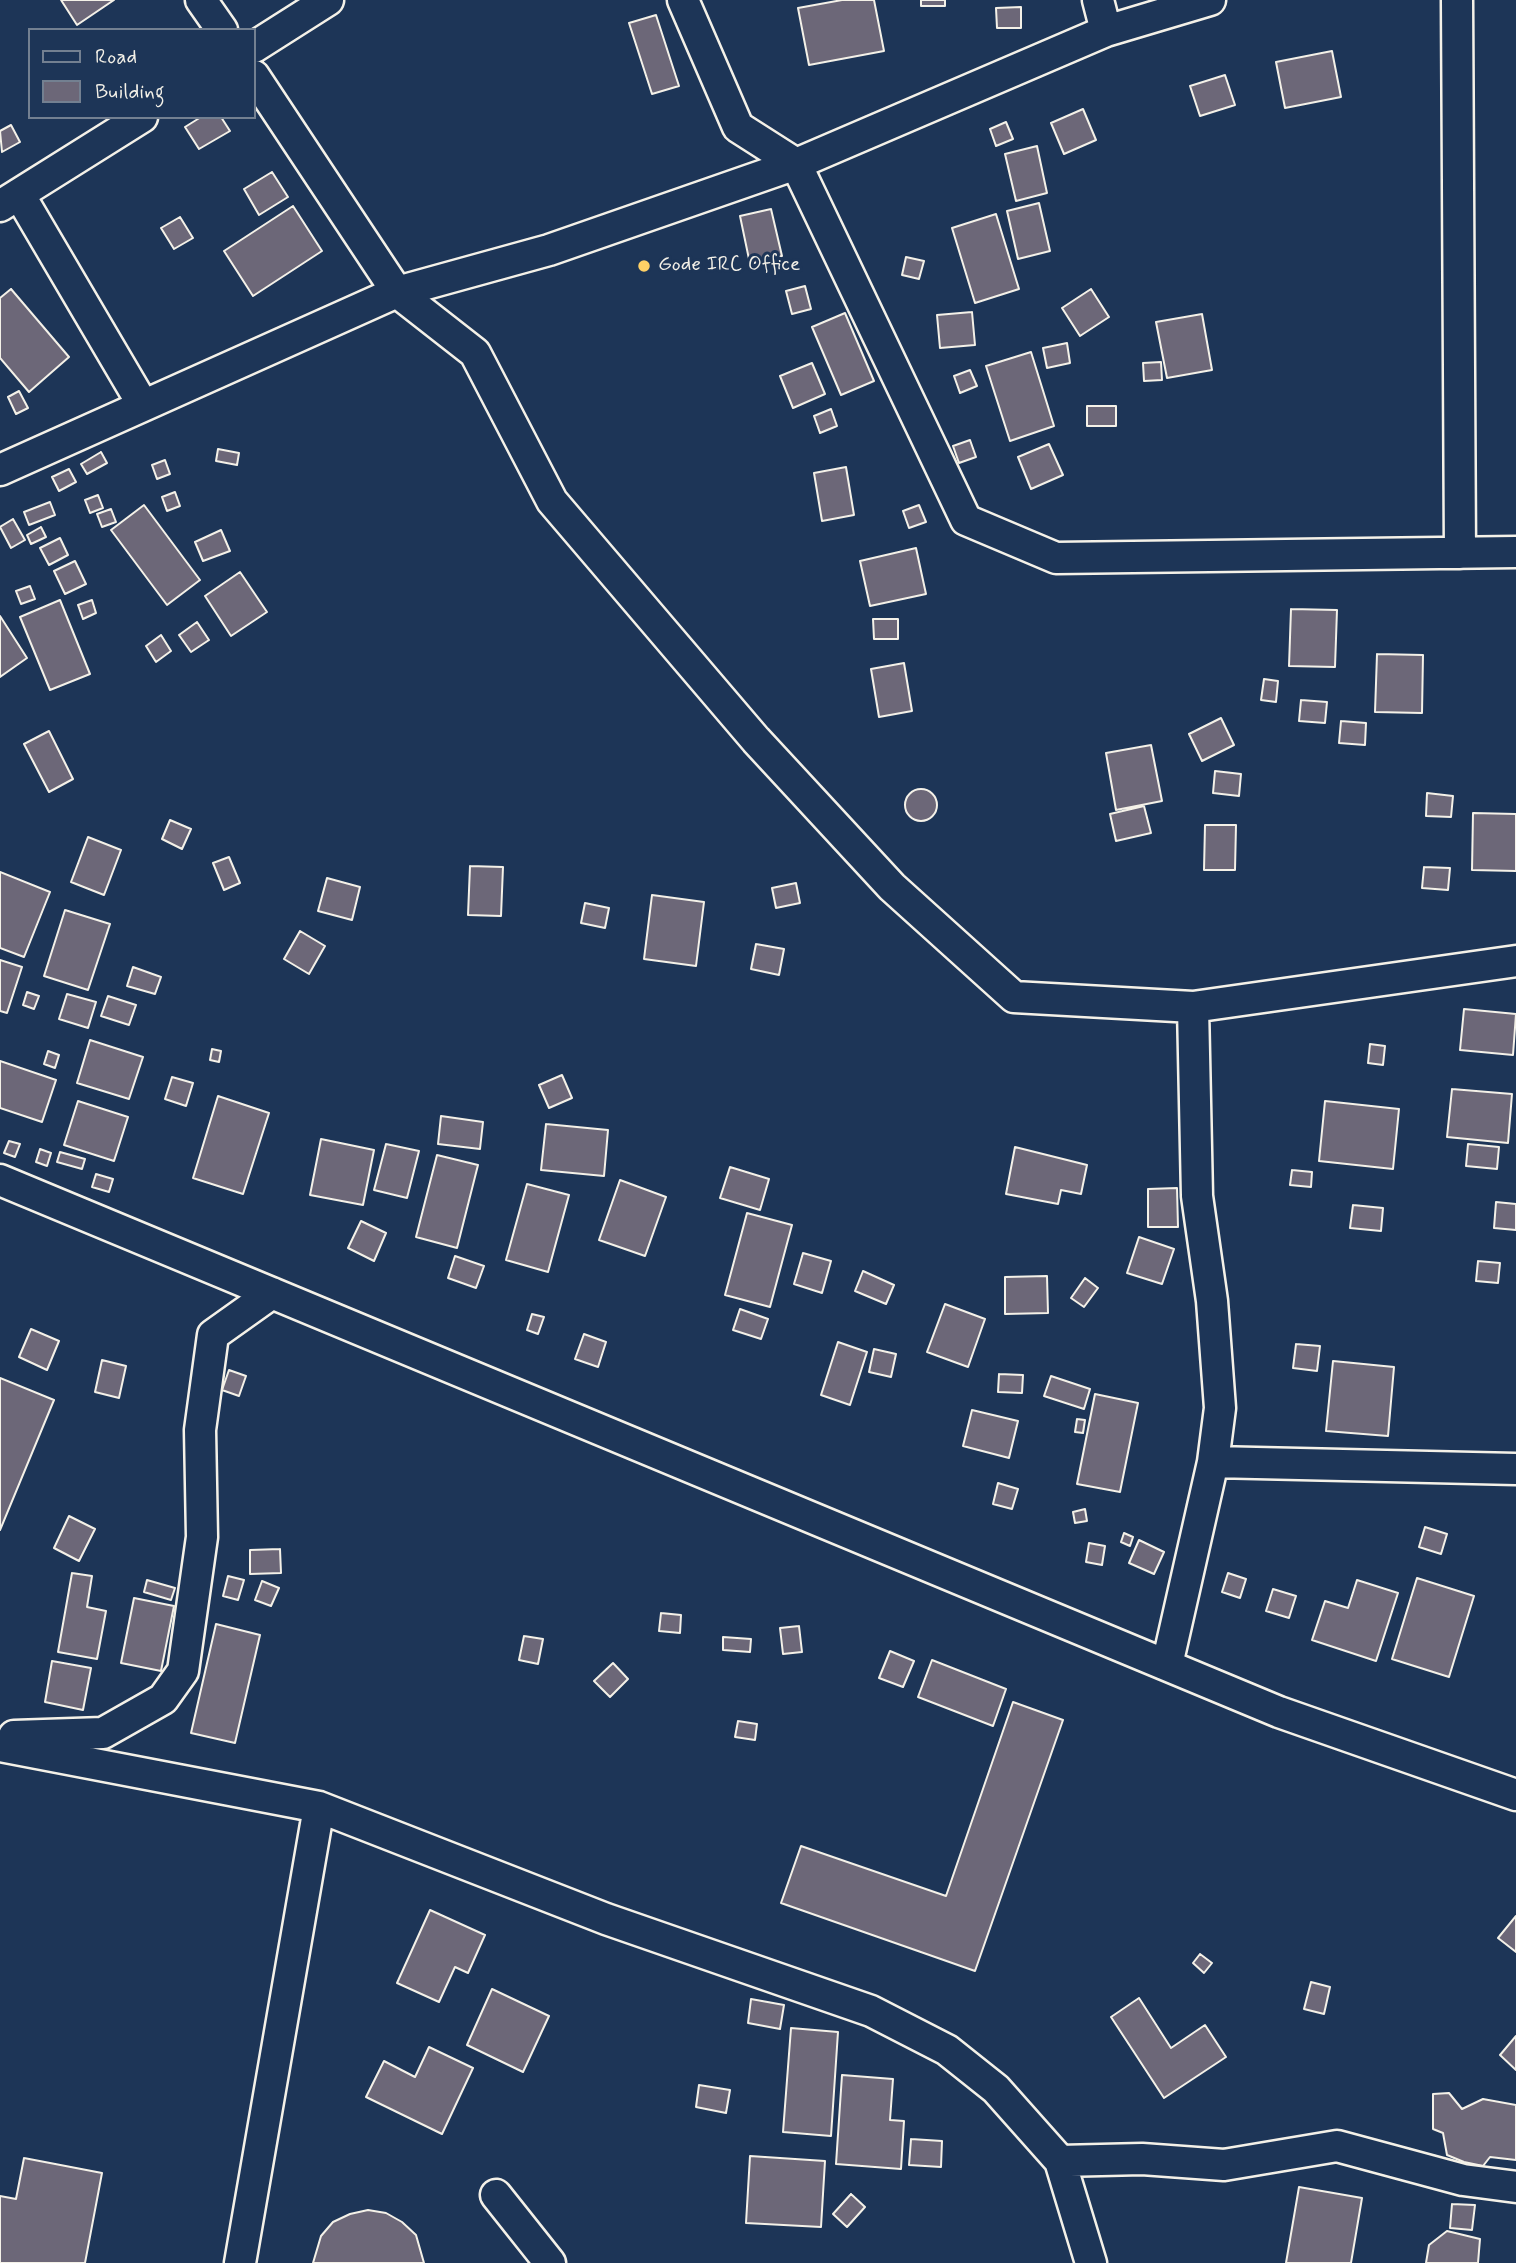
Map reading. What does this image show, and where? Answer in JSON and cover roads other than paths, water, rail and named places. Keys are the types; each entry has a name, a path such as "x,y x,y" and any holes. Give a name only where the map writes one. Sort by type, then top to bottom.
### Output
{"street":[{"path":"201,0 221,28"},
{"path":"256,46 328,0"},
{"path":"683,0 738,127 796,164 966,520 1055,558 1516,552"},
{"path":"1098,0 1106,32"},
{"path":"0,470 397,292 549,250 796,164 1106,32 1210,0"},
{"path":"1457,0 1460,553"},
{"path":"256,79 397,292 475,353 552,501 756,740 892,887 1014,997 1193,1007 1516,961"},
{"path":"139,119 10,200 143,404"},
{"path":"1167,1665 1213,1462 1220,1408 1212,1301 1197,1196 1193,1007"},
{"path":"0,1180 1279,1712 1516,1794"},
{"path":"0,1737 103,1733 163,1699 183,1671 202,1537 200,1430 213,1335 272,1293"},
{"path":"1213,1462 1516,1469"},
{"path":"0,1746 319,1807 606,1919 872,2011 947,2050 996,2089 1060,2161 1091,2263"},
{"path":"240,2263 319,1807"},
{"path":"1060,2161 1142,2159 1224,2165 1337,2146 1463,2180 1516,2188"},
{"path":"496,2195 550,2263"}],"place":[{"name":"Gode IRC Office","path":"644,266"}]}
